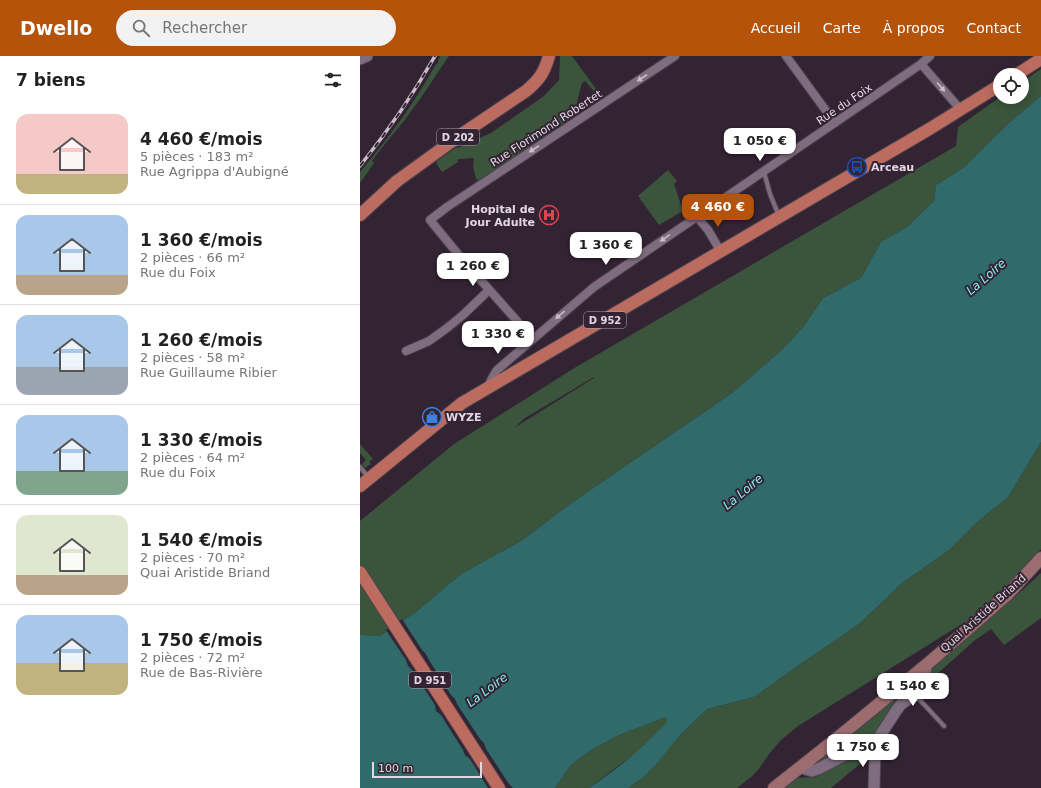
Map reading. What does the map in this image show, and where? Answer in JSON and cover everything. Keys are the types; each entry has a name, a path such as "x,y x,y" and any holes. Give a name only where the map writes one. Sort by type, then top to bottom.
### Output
{"main road":[{"name":"D 202","path":"360,216 397,181 536,83 545,70 549,56"},
{"path":"1027,68 1041,59"},
{"name":"D 952","path":"365,482 462,403 721,252 993,89"},
{"name":"Quai Aristide Briand","path":"774,788 925,666 1008,594 1041,558"},
{"name":"D 951","path":"360,572 499,788"}],"street":[{"path":"360,59 367,56"},
{"name":"Rue Florimond Robertet","path":"462,259 430,220 447,206 675,56"},
{"path":"786,56 835,123"},
{"name":"Rue du Foix","path":"488,388 497,370 594,286 835,123 921,64 930,56"},
{"path":"921,64 961,110"},
{"path":"697,217 708,230 721,252"},
{"path":"462,259 533,339"},
{"path":"406,351 429,341 441,333 463,315 489,290"},
{"path":"874,788 874,745 896,711 926,670 925,666"},
{"path":"802,766 805,769 812,771 851,752 874,745"}],"lane":[{"path":"764,171 770,194 780,217"},
{"path":"454,267 462,259"},
{"path":"360,467 365,482"},
{"path":"896,711 900,711 914,699 920,699 944,726"}],"shaded area":[{"path":"440,56 449,56 407,117 372,161 374,163 360,183 360,172 381,147 410,106 437,64"},
{"path":"560,56 572,56 599,93 597,95 585,81 582,83 575,110 577,114 484,179 476,179 473,166 474,158 459,159 457,160 458,162 442,172 436,163 438,160 457,147 458,148 491,133 544,96 559,80"},
{"path":"1041,69 1041,96 1010,122 963,168 936,185 934,201 907,227 881,242 861,278 823,298 804,326 783,349 732,393 570,504 521,541 461,574 416,612 380,636 360,635 360,521 454,444 576,367 956,146 958,127 993,102 993,104 1029,104 1029,77","holes":["594,377 594,378 514,428 525,418"]},
{"path":"668,170 677,181 674,184 683,211 659,225 638,196"},
{"path":"1041,442 1041,549 1016,578 973,617 798,726 781,740 758,770 737,788 628,788 641,779 680,735 707,709 754,697 859,624 902,583 949,550 976,523 1008,497"},
{"path":"360,444 373,459 369,462 371,464 365,468 362,464 366,460 360,453"},
{"path":"1041,573 1041,618 1004,645 991,629 974,641 918,691 939,660 1015,597"},
{"path":"905,687 907,689 873,736 868,737 863,744 811,767 811,763"},
{"path":"666,717 667,722 655,736 637,752 589,788 555,788 571,765 591,750 619,735"},
{"path":"853,757 861,763 831,788 782,788 794,778 816,777"}],"water":[{"name":"La Loire","path":"1041,96 1041,442 1008,497 976,523 949,550 902,583 859,624 754,697 707,709 680,735 656,764 641,779 628,788 589,788 620,766 649,741 667,722 666,717 619,735 591,750 571,765 555,788 360,788 360,635 380,636 416,612 461,574 521,541 570,504 732,393 783,349 804,326 823,298 861,278 881,242 907,227 934,201 936,185 963,168 1010,122"}],"pier":[{"path":"402,619 513,788 488,788 470,759 465,755 441,715 436,711 435,705 408,666 406,660 386,630"}],"railway":[{"path":"360,166 400,112 435,56"}],"place":[{"name":"Arceau","path":"857,167"},
{"name":"Hopital de Jour Adulte","path":"549,215"},
{"name":"WYZE","path":"432,417"}]}
